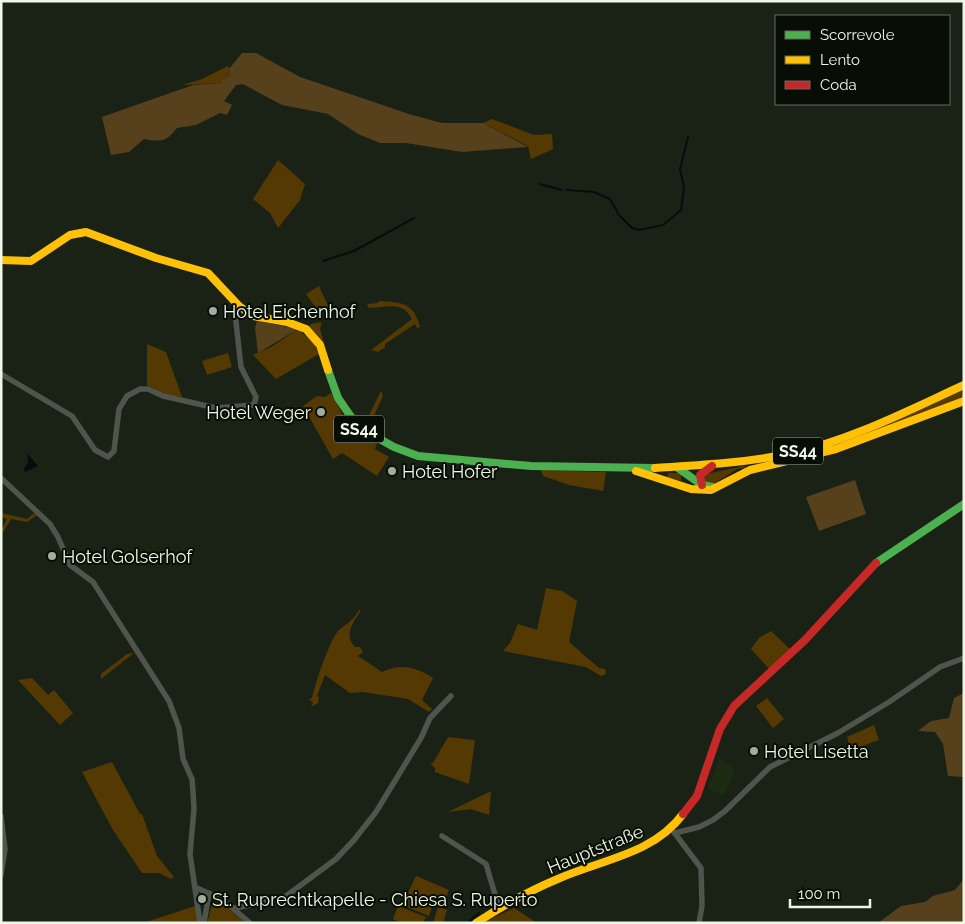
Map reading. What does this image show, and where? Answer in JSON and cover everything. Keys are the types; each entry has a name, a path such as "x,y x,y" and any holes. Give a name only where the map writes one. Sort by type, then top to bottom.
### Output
{"street":[{"name":"SS44","path":"1,260 32,260 70,234 86,232 156,258 208,273 239,306 253,316 296,325 310,333 320,345 333,387 348,415 364,432 394,447 418,456 531,466 610,468 712,466 788,454 830,442 857,433 964,385"},
{"path":"1,374 72,416 95,450 108,457 114,451 119,409 127,396 140,388 148,388 163,396 216,408 254,405 256,398 240,367 235,313 239,306"},
{"path":"610,468 656,476 694,490 707,491 748,470 817,455 964,401"},
{"path":"686,471 695,466"},
{"path":"704,486 700,482 700,475 712,466"},
{"path":"678,468 686,471 704,486 717,486"},
{"path":"686,471 685,480 694,490"},
{"path":"1,478 50,524 70,565 93,582 169,701 179,728 182,758 192,779 194,809 190,854 202,923"},
{"name":"Hauptstraße","path":"476,923 499,908 560,878 641,849 673,831 697,796 705,779 720,729 734,706 805,640 880,558 964,504"},
{"path":"699,923 702,909 701,868 673,831 699,827 713,820 725,811 770,767 838,733 889,702 940,667 964,658"},
{"path":"235,908 282,899 336,859 376,812 421,738 430,718 450,696"},
{"path":"1,816 5,836 5,856 1,875"},
{"path":"442,836 486,864 499,908"},
{"path":"196,888 209,892 235,908 250,923"},
{"path":"202,923 209,892"}],"shaded area":[{"path":"242,53 256,53 300,77 409,114 442,123 483,123 528,147 462,152 406,143 380,143 358,134 328,114 282,105 243,84 236,85 224,101 232,105 227,115 220,113 196,125 177,128 170,136 163,140 144,139 129,152 111,155 102,117 193,85 221,83 223,79 231,76 229,69"},
{"path":"228,66 232,76 223,79 221,83 182,85 202,79"},
{"path":"492,119 534,135 552,134 553,149 531,159 528,146 483,123"},
{"path":"278,160 305,184 300,200 278,228 270,213 253,199"},
{"path":"319,286 329,308 319,314 320,307 316,308 306,294"},
{"path":"379,301 399,303 409,307 417,318 420,327 417,328 415,324 385,344 385,347 378,352 371,350 412,319 408,313 399,307 369,308 367,304 378,303"},
{"path":"257,321 298,329 258,353 255,328"},
{"path":"322,322 320,329 331,367 349,407 357,416 366,421 381,391 383,396 368,429 356,421 347,410 341,396 325,350 318,337 309,327 311,324"},
{"path":"298,329 314,343 319,354 276,379 253,355 271,347"},
{"path":"147,344 166,352 182,397 165,395 147,385"},
{"path":"228,353 232,367 207,375 202,361"},
{"path":"960,391 964,391 964,398 876,433 853,440"},
{"path":"331,393 345,419 355,431 377,443 375,449 389,457 377,476 342,453 333,459 303,406 317,396 325,397"},
{"path":"27,453 38,466 25,472 24,468 28,463"},
{"path":"744,466 746,468 737,469 712,485 703,481 706,474"},
{"path":"541,470 606,472 603,491 569,485 543,476"},
{"path":"668,473 681,473 681,481 667,477"},
{"path":"855,480 866,514 819,531 806,497"},
{"path":"37,511 40,513 27,522 11,519 1,536 1,530 7,519 1,517 1,513 27,519"},
{"path":"546,588 562,591 577,601 569,642 599,668 605,669 606,674 601,676 586,667 503,651 510,643 518,624 537,630"},
{"path":"361,610 350,633 355,647 360,647 363,652 358,656 382,672 402,667 421,671 433,678 422,700 432,709 429,712 408,699 363,692 350,693 325,675 317,696 319,697 318,703 311,707 313,703 309,699 312,698 332,641 340,629"},
{"path":"771,631 791,650 770,670 751,649 759,638"},
{"path":"134,653 101,679 101,674 127,654"},
{"path":"32,678 48,695 54,690 73,713 60,725 18,680"},
{"path":"964,693 964,777 948,776 943,744 935,732 918,731 931,721 949,718 954,698"},
{"path":"767,698 784,719 773,728 756,706"},
{"path":"874,725 879,740 851,750 847,737"},
{"path":"448,737 475,740 469,784 435,772 435,768 430,763 433,763"},
{"path":"720,759 735,770 724,796 708,788"},
{"path":"112,762 140,814 142,814 157,856 174,877 171,879 159,873 142,873 113,830 82,772"},
{"path":"491,791 489,815 471,809 448,812"},
{"path":"416,876 449,890 443,905 434,902 429,916 402,905"},
{"path":"964,879 964,923 878,923 901,906 925,902 933,896 955,890"},
{"path":"214,897 246,923 207,923"},
{"path":"198,905 200,923 143,923"},
{"path":"398,906 426,917 423,923 401,923 393,919"},
{"path":"438,907 447,910 443,923 433,923"},
{"path":"514,908 537,923 483,923"}],"waterway":[{"path":"567,190 594,192 610,199 619,215 632,228 639,230 663,225 681,210 684,187 680,169 688,137"},
{"path":"540,184 562,190"},
{"path":"323,261 354,251 414,218"},
{"path":"467,923 479,913"}],"traffic: fast":[{"path":"328,370 338,398 358,427 394,447 418,456 531,466 655,468"},
{"path":"678,468 702,485 712,487"},
{"path":"876,563 964,504"}],"traffic: slow":[{"path":"1,260 31,261 70,235 86,232 156,258 208,273 239,306 253,316 287,322 306,329 320,345 328,370"},
{"path":"655,468 755,460 811,448 878,424 964,385"},
{"path":"636,471 691,489 711,490 750,470 836,449 964,401"},
{"path":"476,923 496,910 549,883 642,847 671,827 683,814"}],"traffic: jam":[{"path":"702,485 700,475 712,466"},
{"path":"683,814 697,796 720,729 734,706 805,640 876,563"}],"place":[{"name":"Hotel Eichenhof","path":"213,311"},
{"name":"Hotel Weger","path":"321,412"},
{"name":"Hotel Hofer","path":"392,471"},
{"name":"Hotel Golserhof","path":"52,556"},
{"name":"Hotel Lisetta","path":"754,751"},
{"name":"St. Ruprechtkapelle - Chiesa S. Ruperto","path":"202,899"}]}
